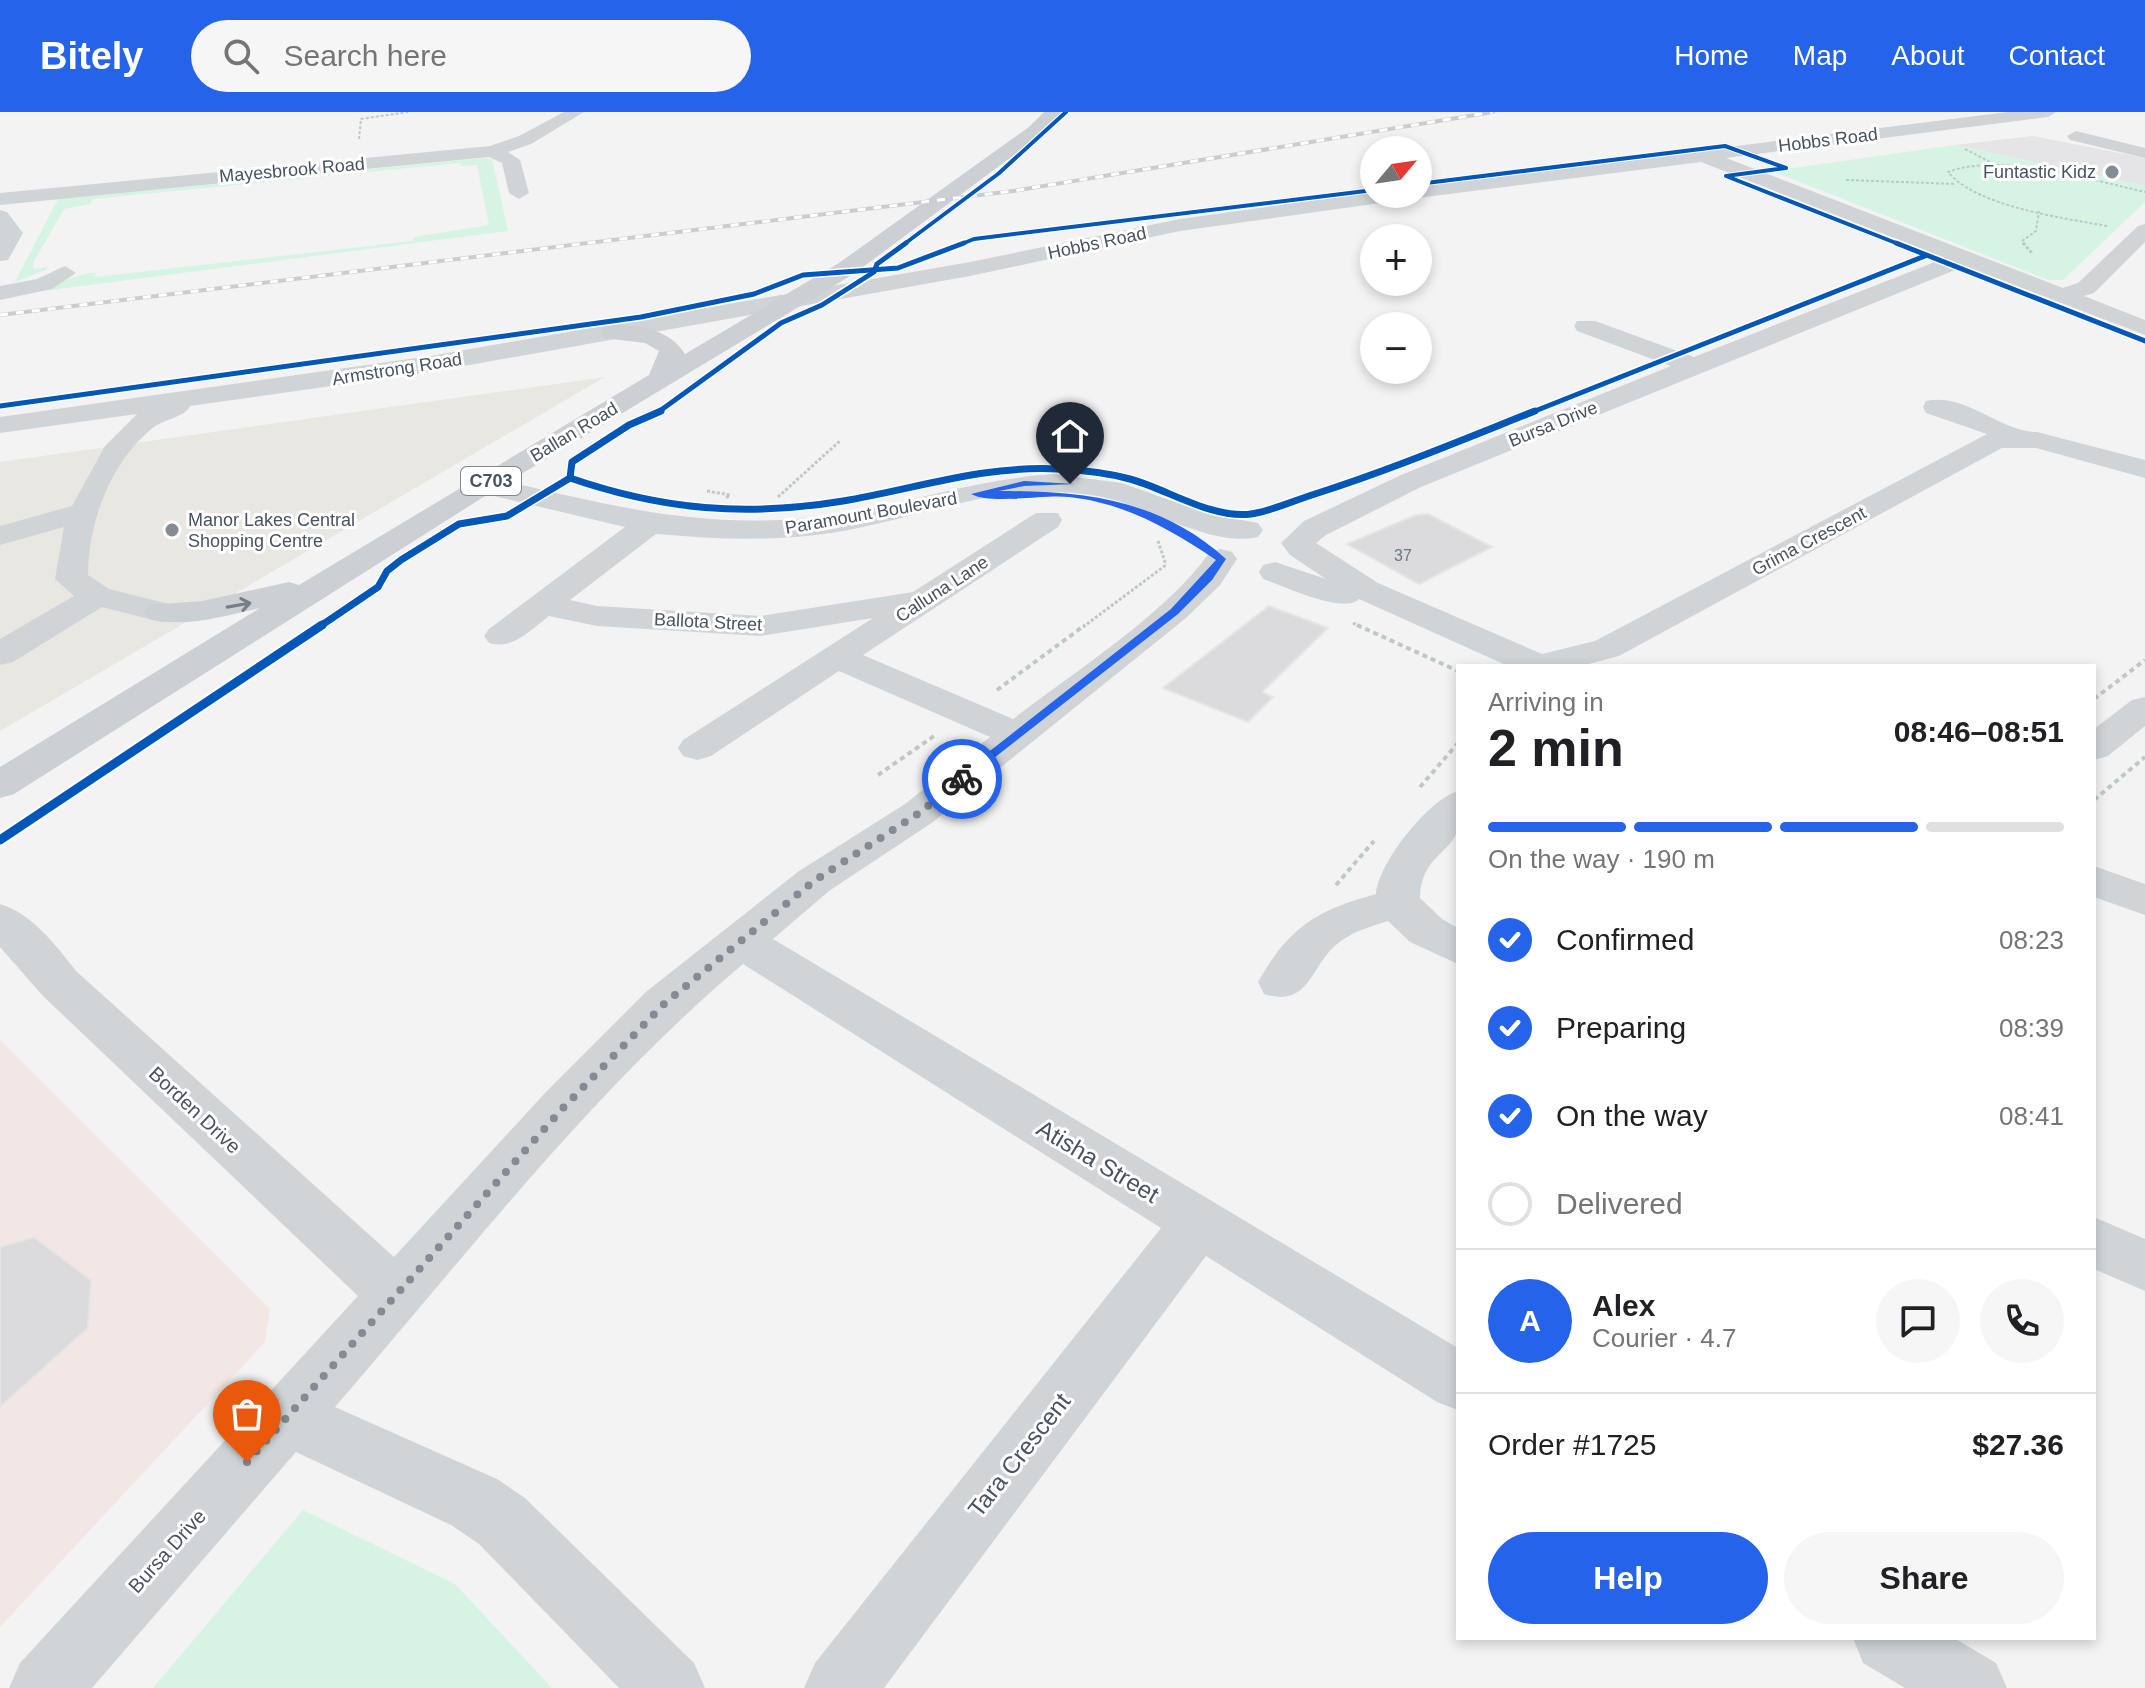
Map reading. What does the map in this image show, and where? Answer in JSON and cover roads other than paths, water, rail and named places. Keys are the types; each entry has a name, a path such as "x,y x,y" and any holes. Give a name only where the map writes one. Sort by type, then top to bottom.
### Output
{"main road":[{"name":"Ballan Road","path":"0,785 483,485 793,300 907,226 1035,131 1054,112"},
{"path":"613,333 656,339 670,348 673,354 658,382"},
{"path":"161,612 202,611 326,583"},
{"path":"161,612 182,625 190,644 189,669"}],"street":[{"name":"Mayesbrook Road","path":"0,199 492,151 525,140 576,112"},
{"name":"Hobbs Road","path":"1432,190 2048,112"},
{"path":"2117,128 2076,136 2145,153"},
{"path":"492,151 511,160 519,193"},
{"path":"1704,156 2145,328"},
{"name":"Hobbs Road","path":"793,300 1022,259 1193,223 1360,200"},
{"path":"0,216 13,233 0,255"},
{"path":"2060,297 2086,288 2145,230"},
{"name":"Bursa Drive","path":"1174,611 1301,560 1299,546 1315,528 1411,481 1945,264 1965,259"},
{"path":"0,293 44,284 65,273"},
{"name":"Armstrong Road","path":"0,425 211,396 613,333 793,300"},
{"path":"1586,326 1695,366"},
{"path":"100,473 143,422 211,396"},
{"name":"Grima Crescent","path":"1936,407 1984,421 2014,438"},
{"path":"51,418 91,430 99,444 100,473 69,557 71,579 97,596 161,612"},
{"name":"Grima Crescent","path":"1554,664 1602,658 1991,443 2014,438 2050,443 2145,469"},
{"name":"Bursa Drive","path":"45,1688 618,1049 739,940 814,881 919,813 1174,611 1208,578 1219,556 1219,541 1255,523 1411,481"},
{"name":"Paramount Boulevard","path":"483,485 649,524 742,532 799,529 1024,483 1088,485 1122,492 1198,521 1255,523 1284,535 1299,546"},
{"name":"Paramount Boulevard","path":"975,494 1035,492 1097,498 1150,515 1235,568 1271,573"},
{"path":"0,536 87,511"},
{"name":"Calluna Lane","path":"697,748 1047,520"},
{"path":"501,636 649,524"},
{"path":"1299,546 1366,590 1533,664"},
{"path":"1271,573 1356,601 1495,664"},
{"path":"0,654 97,596"},
{"name":"Ballota Street","path":"543,604 597,616 761,626 814,620 908,601 920,603"},
{"path":"814,620 848,650 966,713 1018,735"},
{"path":"2096,746 2145,708"},
{"path":"1456,806 1405,867 1396,888 1399,903 1413,924 1456,947"},
{"path":"2096,882 2145,900"},
{"path":"1281,982 1322,931 1349,917 1399,903"},
{"name":"Borden Drive","path":"0,920 41,959 59,983 396,1295"},
{"name":"Atisha Street","path":"739,940 1456,1380"},
{"name":"Tara Crescent","path":"840,1688 1199,1222"},
{"path":"2096,1243 2145,1266"},
{"path":"287,1416 474,1502 502,1521 669,1688"},
{"path":"1891,1640 1971,1688"}],"railway":[{"path":"0,315 1013,191 1493,112"}],"place":[{"name":"Funtastic Kidz","path":"2112,172"},
{"name":"Manor Lakes Central Shopping Centre","path":"172,530"}]}
